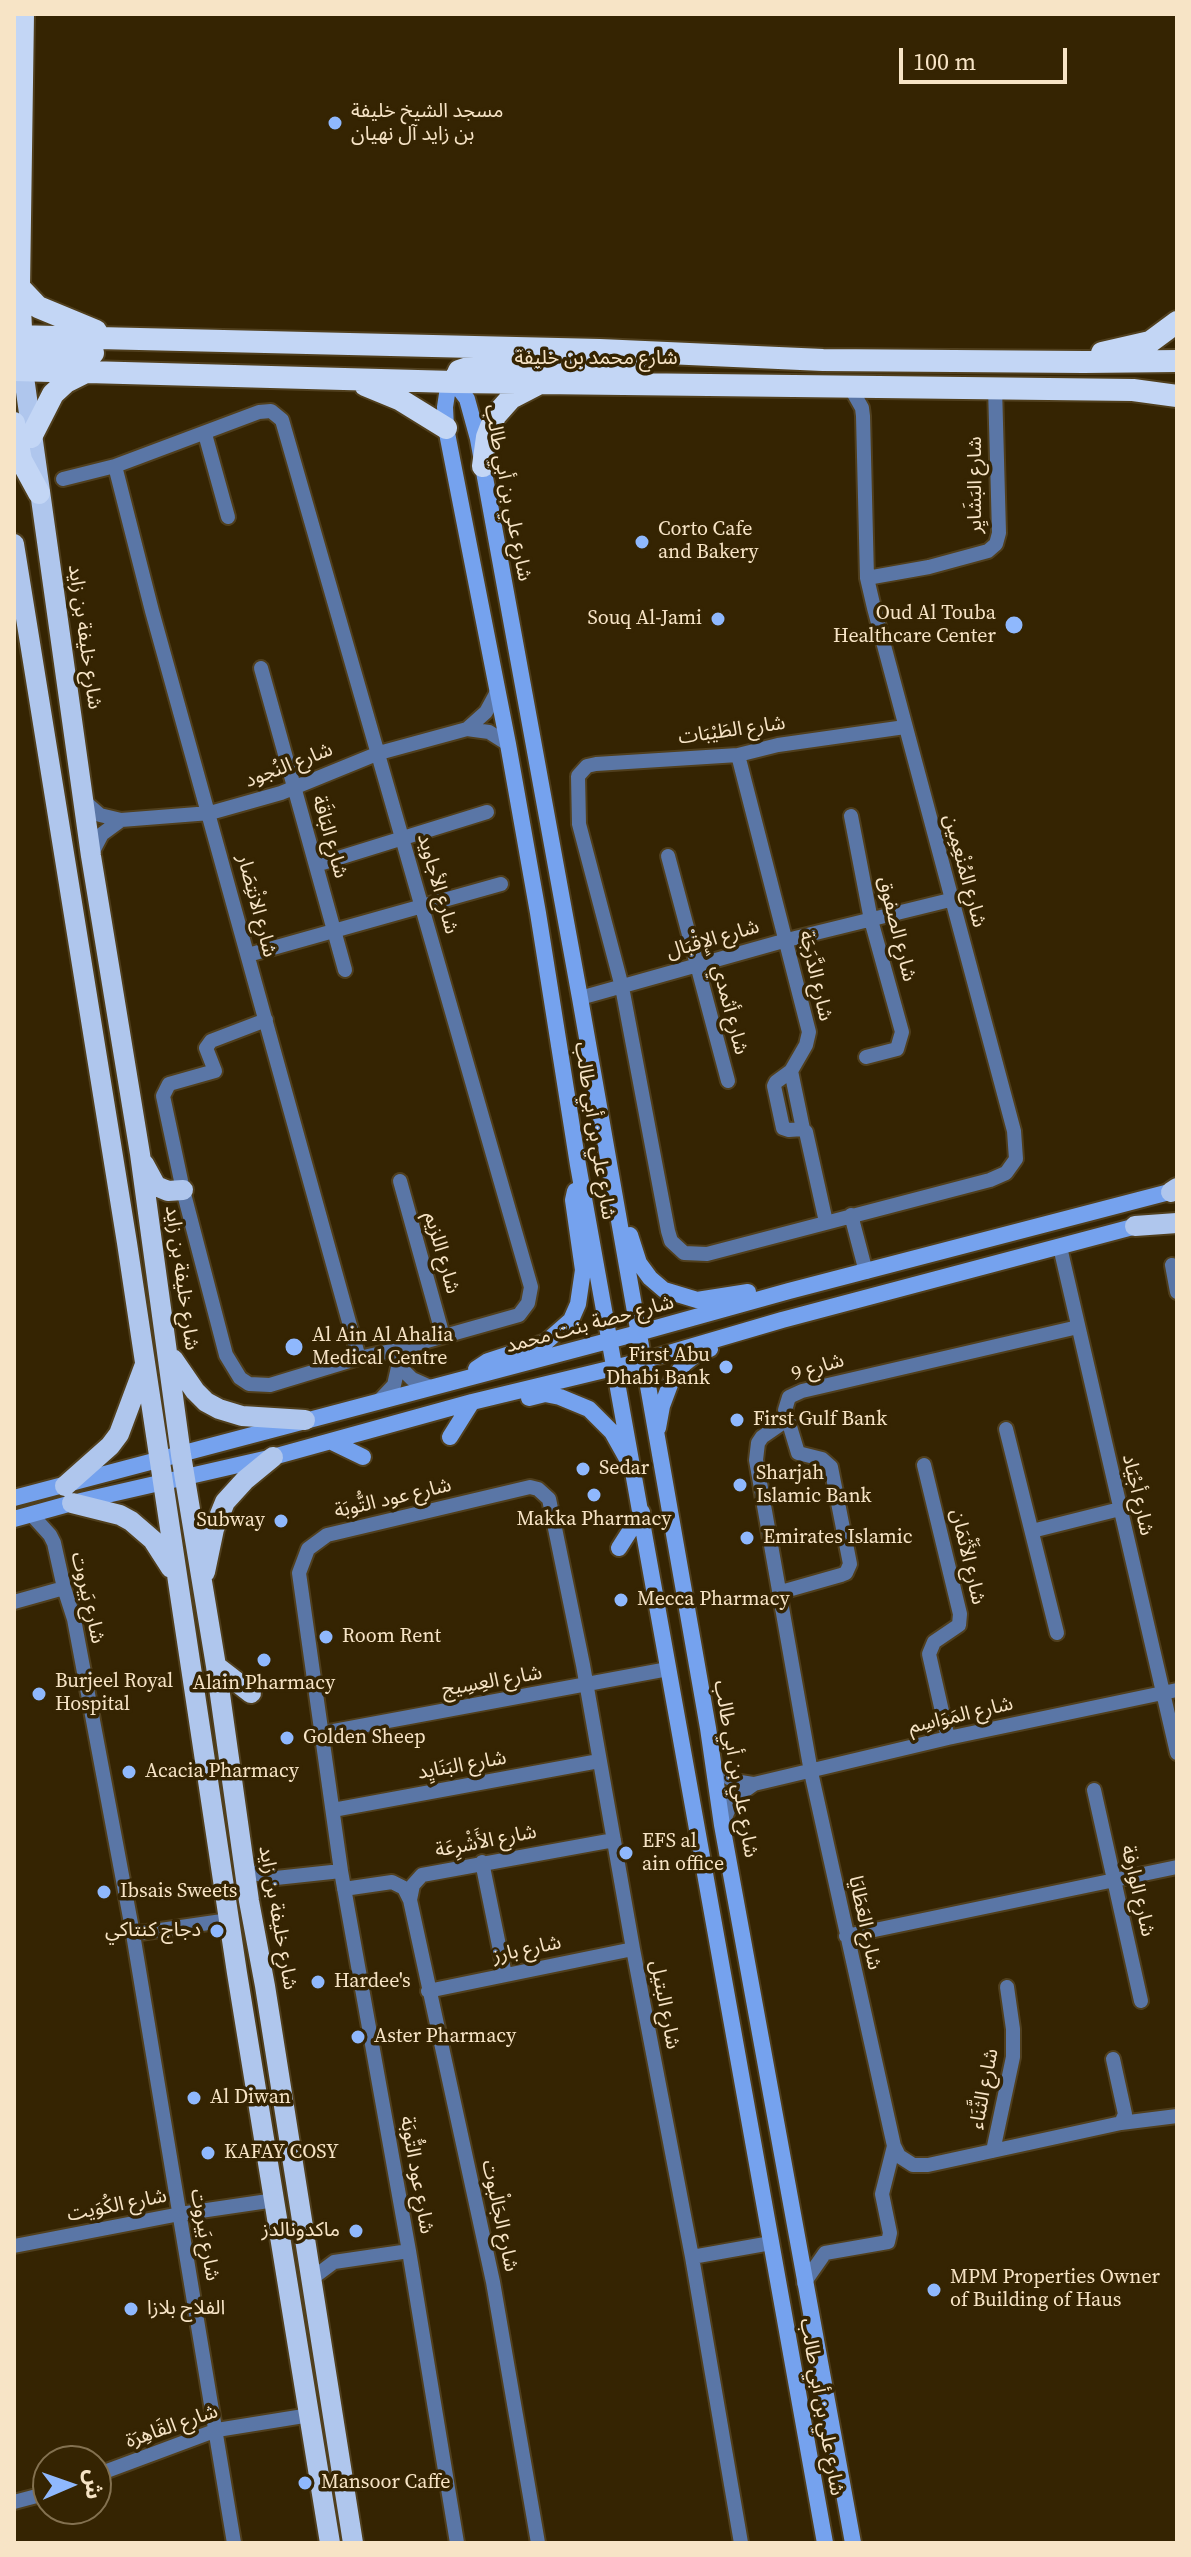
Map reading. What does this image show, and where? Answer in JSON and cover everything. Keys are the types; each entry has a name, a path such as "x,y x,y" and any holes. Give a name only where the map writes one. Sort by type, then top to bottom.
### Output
{"highway":[{"path":"23,14 17,353 159,353 194,348 208,341"},
{"path":"19,287 38,307 115,339"},
{"path":"1084,362 1111,351 1150,342 1177,322"},
{"name":"شارع محمد بن خليفة","path":"17,353 115,339 823,360 1177,361"},
{"path":"257,377 295,365 400,365 415,347 442,363 454,382"},
{"name":"شارع محمد بن خليفة","path":"17,353 89,371 454,382 1133,390 1177,396"},
{"path":"454,382 459,371 469,367 635,365 658,353"},
{"path":"39,493 21,460 22,430 66,382 89,371"},
{"path":"348,380 399,399 446,428"},
{"path":"483,466 487,437 495,416 511,398 540,383"}],"main road":[{"path":"17,353 22,430"},
{"name":"شارع علي بن أبي طالب","path":"825,2543 578,1165 508,744 446,428 447,394 454,382 467,399 483,466 580,998 722,1825 853,2543"},
{"name":"شارع خليفة بن زايد","path":"39,493 91,856 140,1154 181,1455 216,1666 244,1871 353,2543"},
{"path":"14,544 146,1363 229,1920 330,2543"},
{"path":"140,1154 156,1186 184,1193"},
{"path":"457,1381 488,1361 546,1342 571,1320 578,1304 583,1270 573,1200 578,1165"},
{"path":"608,1165 620,1191 639,1263 664,1290 697,1300 771,1288 789,1291"},
{"name":"شارع حصة بنت محمد","path":"161,1472 181,1455 305,1420 1175,1190"},
{"path":"151,1237 164,1206 184,1193"},
{"name":"شارع حصة بنت محمد","path":"14,1498 69,1494 161,1472 185,1477 273,1457 1177,1216"},
{"path":"1135,1226 1177,1223"},
{"path":"672,1529 658,1428 671,1382 684,1364 698,1353 748,1338 767,1326"},
{"path":"167,1347 186,1381 206,1402 242,1416 305,1420"},
{"path":"146,1363 119,1434 69,1494 120,1515 143,1530 159,1547 177,1578"},
{"path":"450,1437 472,1402 501,1404 545,1394 589,1409 612,1432 633,1469"},
{"path":"332,1442 363,1457"},
{"path":"202,1592 211,1540 225,1502 273,1457"},
{"name":"شارع حصة بنت محمد","path":"14,1519 31,1514 69,1494"},
{"path":"619,1548 642,1512"},
{"path":"216,1666 251,1693"}],"street":[{"name":"شارع المُنْعِمِين","path":"576,785 579,824 622,987 668,1231 677,1248 691,1255 707,1254 990,1180 1006,1173 1016,1159 1014,1131 950,900 867,578 863,416 849,385"},
{"path":"863,416 888,385"},
{"name":"شارع البَشَايِر","path":"867,578 929,567 988,551 996,544 999,533 995,387"},
{"name":"شارع الأجاويد","path":"63,479 115,466 259,412 271,411 282,420 531,1287 528,1303 519,1315 443,1336 397,1357 359,1358 270,1385 249,1384 240,1378 226,1355 184,1193 163,1092 173,1082 215,1071 206,1048 211,1041 266,1020"},
{"path":"205,434 228,517"},
{"name":"شارع الانْتِصَار","path":"115,466 152,611 359,1358"},
{"name":"شارع البَاقَة","path":"261,668 345,970"},
{"path":"467,729 486,712 498,690"},
{"name":"شارع الطَيْبَات","path":"576,785 582,769 596,764 738,755 778,745 905,727"},
{"path":"467,729 489,732 508,744"},
{"name":"شارع النُجود","path":"121,820 210,813 294,789 379,753 467,729"},
{"name":"شارع الدَّرَجَة","path":"738,755 809,1032 806,1045 791,1071 774,1083 775,1090 783,1128 803,1129 826,1222"},
{"path":"83,800 100,815 121,820"},
{"path":"316,865 487,812"},
{"name":"شارع الصفوق","path":"851,816 871,920 902,1032 897,1049 866,1057"},
{"path":"91,856 102,834 121,820"},
{"name":"شارع أثمدي","path":"668,856 728,1081"},
{"path":"248,955 501,884"},
{"name":"شارع الإِقْبَال","path":"580,998 787,940 950,900"},
{"name":"شارع اللزيم","path":"400,1181 443,1336"},
{"path":"851,1215 866,1272"},
{"name":"شارع أجْيَاد","path":"1060,1247 1120,1509 1170,1691 1177,1753"},
{"path":"1172,1265 1177,1292"},
{"name":"شارع 9","path":"788,1419 786,1401 802,1391 1078,1327"},
{"path":"397,1357 412,1379 430,1387"},
{"path":"379,1401 394,1385 397,1357"},
{"path":"781,1592 846,1573 850,1564 831,1467 822,1459 798,1453 788,1419"},
{"name":"شارع العَطَايَا","path":"788,1419 762,1437 756,1460 811,1772 894,2146"},
{"path":"1006,1429 1057,1633"},
{"name":"شارع الأَثْمَان","path":"924,1465 960,1614 959,1625 934,1642 929,1654 948,1738"},
{"name":"شارع البتيل","path":"530,1487 538,1489 549,1499 692,2257 741,2543"},
{"name":"شارع عود التُّوبَة","path":"457,2543 341,1871 300,1582 301,1565 308,1549 327,1535 530,1487"},
{"path":"1032,1531 1120,1509"},
{"name":"شارع بَيروت","path":"31,1514 50,1535 74,1619 133,1934 234,2543"},
{"path":"14,1602 64,1588"},
{"name":"شارع العِسِيج","path":"323,1733 668,1669"},
{"name":"شارع المَوَاسِم","path":"754,1784 948,1738 1170,1691"},
{"name":"شارع البَنَايِد","path":"333,1810 599,1761"},
{"path":"714,1769 734,1781 754,1784"},
{"path":"722,1825 733,1799 754,1784"},
{"name":"شارع الوارفة","path":"1094,1790 1141,2001"},
{"name":"شارع الأَشْرِعَة","path":"410,1900 413,1885 422,1875 614,1840"},
{"path":"482,1862 505,1975"},
{"path":"846,1936 1177,1867"},
{"path":"244,1871 284,1878 341,1871"},
{"path":"249,1901 261,1890 284,1878"},
{"path":"344,1889 392,1882 404,1888 410,1900"},
{"name":"شارع الجَالْبوت","path":"410,1900 497,2301 538,2543"},
{"path":"133,1934 229,1920"},
{"name":"شارع بارز","path":"428,1991 633,1949"},
{"name":"شارع الثَّنَاء","path":"993,2151 1013,2057 1007,1987"},
{"path":"1113,2059 1125,2114 1121,2123"},
{"path":"894,2146 904,2161 920,2166 1121,2123 1177,2116"},
{"path":"804,2283 825,2253 888,2242 890,2233 882,2194 894,2146"},
{"name":"شارع الكُوَيت","path":"14,2246 180,2214 275,2200"},
{"path":"692,2257 771,2243"},
{"path":"305,2247 334,2262"},
{"name":"شارع عود التُّوبَة","path":"310,2280 334,2262 409,2251"},
{"name":"شارع القَاهِرَة","path":"112,2469 217,2430 310,2415"}],"place":[{"name":"مسجد الشيخ خليفة بن زايد آل نهيان","path":"335,123"},
{"name":"Corto Cafe and Bakery","path":"642,542"},
{"name":"Souq Al-Jami","path":"718,619"},
{"name":"Oud Al Touba Healthcare Center","path":"1014,625"},
{"name":"Al Ain Al Ahalia Medical Centre","path":"294,1347"},
{"name":"First Abu Dhabi Bank","path":"726,1367"},
{"name":"First Gulf Bank","path":"737,1420"},
{"name":"Sedar","path":"583,1469"},
{"name":"Sharjah Islamic Bank","path":"740,1485"},
{"name":"Makka Pharmacy","path":"594,1495"},
{"name":"Subway","path":"281,1521"},
{"name":"Emirates Islamic","path":"747,1538"},
{"name":"Mecca Pharmacy","path":"621,1600"},
{"name":"Room Rent","path":"326,1637"},
{"name":"Alain Pharmacy","path":"264,1660"},
{"name":"Burjeel Royal Hospital","path":"39,1694"},
{"name":"Golden Sheep","path":"287,1738"},
{"name":"Acacia Pharmacy","path":"129,1772"},
{"name":"EFS al ain office","path":"626,1853"},
{"name":"Ibsais Sweets","path":"104,1892"},
{"name":"دجاج كنتاكي","path":"217,1931"},
{"name":"Hardee's","path":"318,1982"},
{"name":"Aster Pharmacy","path":"358,2037"},
{"name":"Al Diwan","path":"194,2098"},
{"name":"KAFAY COSY","path":"208,2153"},
{"name":"ماكدونالدز","path":"356,2231"},
{"name":"MPM Properties Owner of Building of Haus","path":"934,2290"},
{"name":"الفلاح بلازا","path":"131,2309"},
{"name":"Mansoor Caffe","path":"305,2483"}]}
